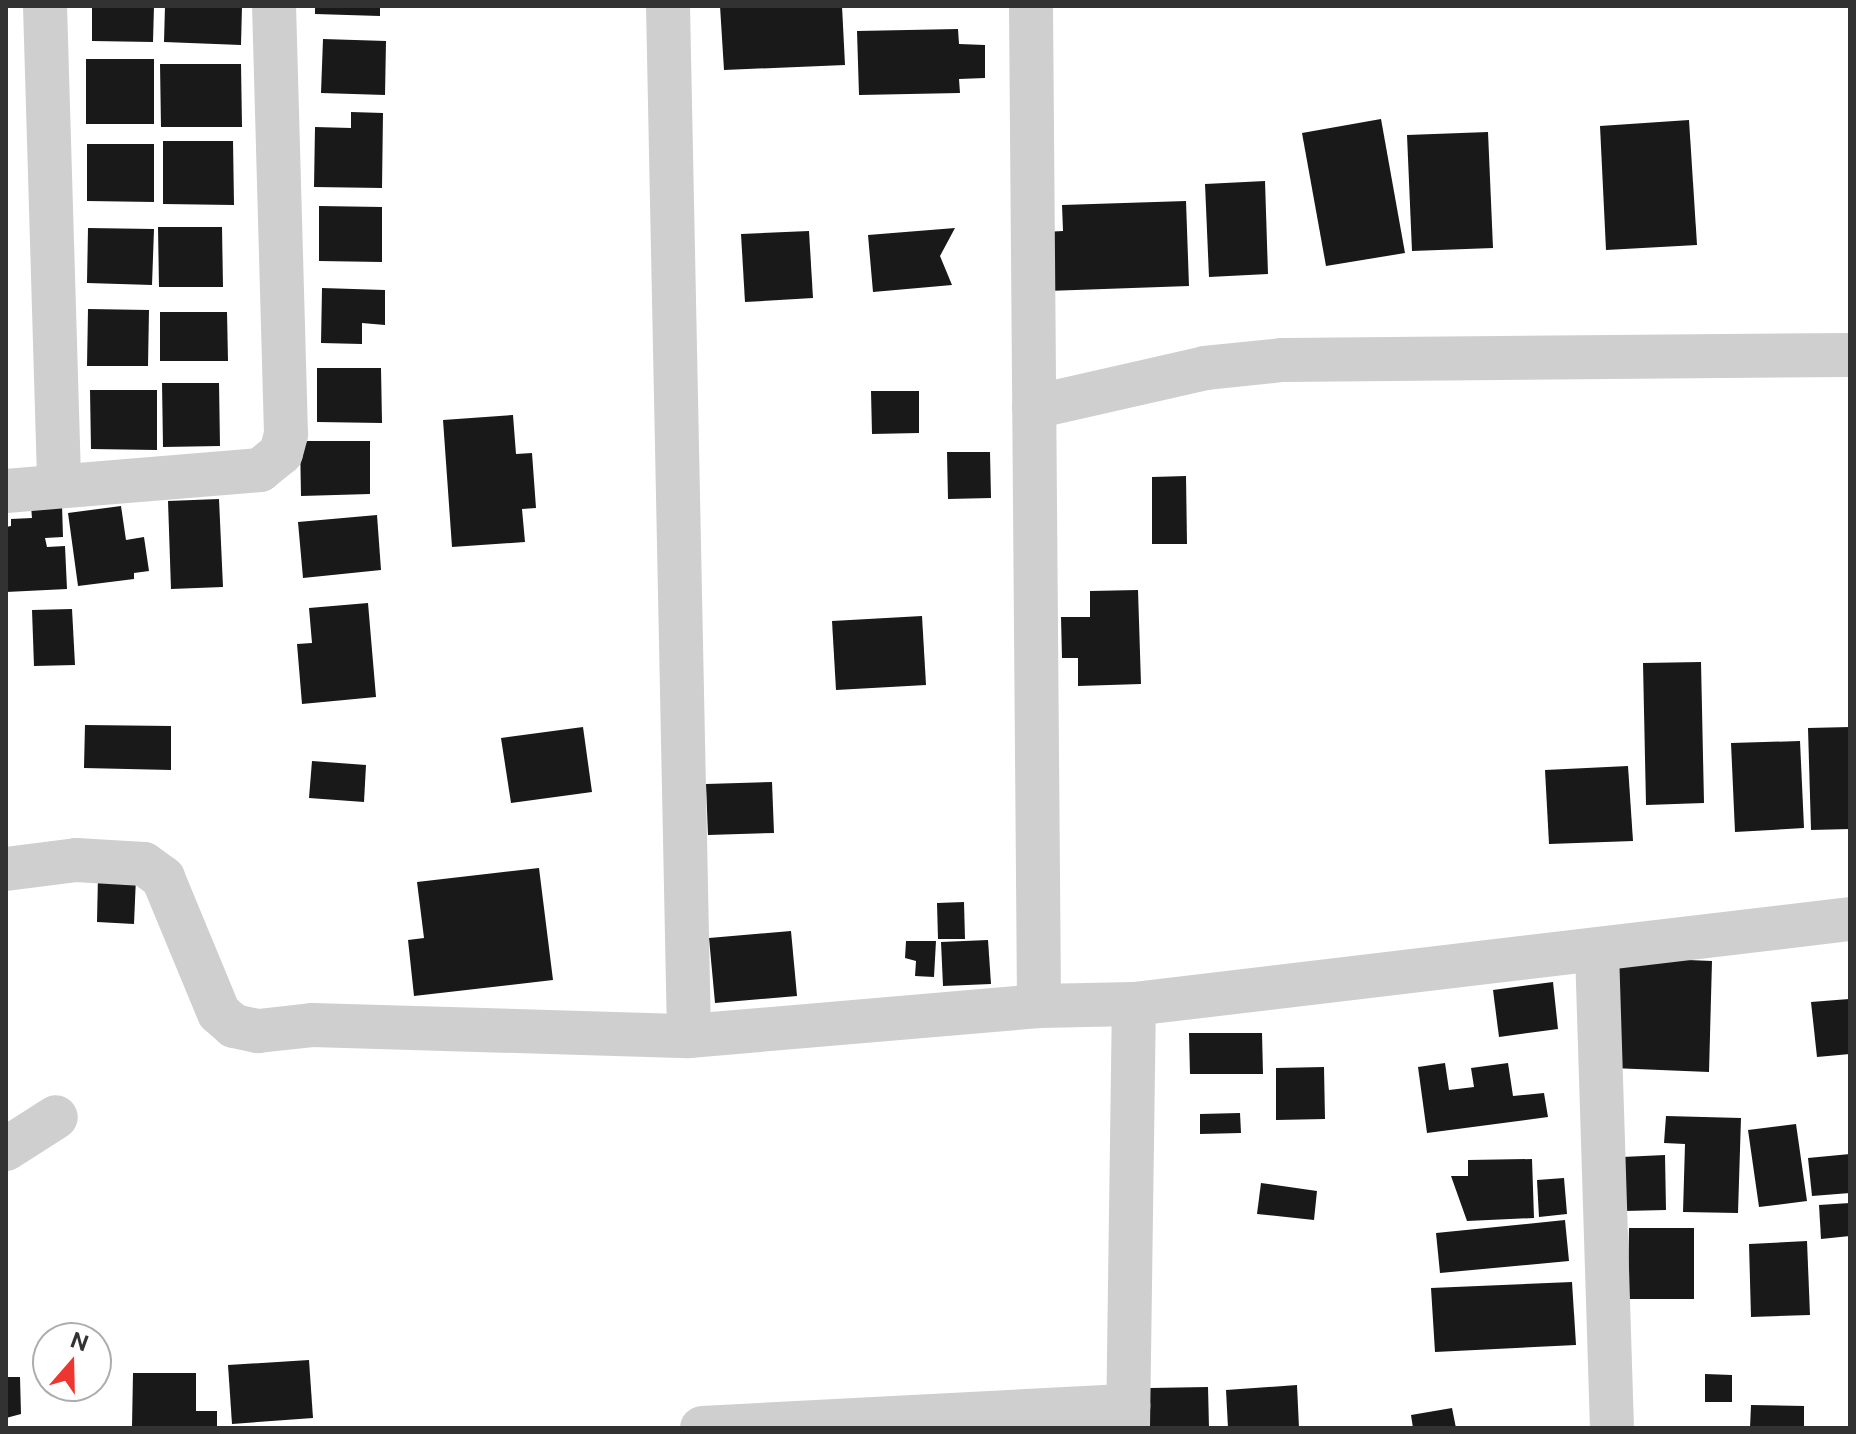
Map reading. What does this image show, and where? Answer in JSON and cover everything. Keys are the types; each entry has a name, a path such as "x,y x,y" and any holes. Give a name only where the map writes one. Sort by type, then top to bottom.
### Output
{"street":[{"path":"45,6 59,486"},
{"path":"6,491 260,470 281,453 286,434 274,6"},
{"path":"668,6 689,1036"},
{"path":"1031,6 1039,1006"},
{"path":"1034,407 1205,368 1283,360 1850,355"},
{"path":"6,869 76,860 144,864 163,878 211,1001 234,1026 258,1031 312,1025 689,1036 1039,1006 1134,1004 1850,919"},
{"path":"1597,951 1612,1428"},
{"path":"702,1428 1128,1417 1134,1004"},
{"path":"6,1149 56,1117"}],"building":[{"path":"92,6 154,6 153,42 92,41"},
{"path":"165,6 242,6 241,45 164,42"},
{"path":"315,6 380,6 380,16 315,14"},
{"path":"720,6 842,6 845,65 724,70"},
{"path":"958,29 959,44 985,45 985,78 959,79 960,93 859,95 857,31"},
{"path":"323,39 386,41 385,95 321,93"},
{"path":"86,59 154,59 154,124 86,124"},
{"path":"160,64 241,64 242,127 161,127"},
{"path":"351,112 383,113 382,188 314,187 315,127 351,128"},
{"path":"1381,119 1405,253 1326,266 1302,133"},
{"path":"1689,120 1697,245 1606,250 1600,126"},
{"path":"1488,132 1493,248 1412,251 1407,135"},
{"path":"163,141 233,141 234,205 163,204"},
{"path":"87,144 154,144 154,202 87,201"},
{"path":"1265,181 1268,274 1209,277 1205,184"},
{"path":"1186,201 1189,286 1047,291 1044,232 1063,231 1062,205"},
{"path":"319,206 382,207 382,262 319,261"},
{"path":"158,227 222,227 223,287 159,287"},
{"path":"88,228 154,229 152,285 87,283"},
{"path":"955,228 940,256 952,285 873,292 868,235"},
{"path":"809,231 813,298 745,302 741,234"},
{"path":"322,288 385,290 385,325 362,323 362,344 321,343"},
{"path":"88,309 149,310 148,366 87,366"},
{"path":"160,312 227,312 228,361 160,361"},
{"path":"317,368 381,368 382,423 317,422"},
{"path":"162,383 219,383 220,446 163,447"},
{"path":"90,390 157,390 157,450 91,449"},
{"path":"871,391 919,391 919,433 872,434"},
{"path":"513,415 516,454 532,453 536,508 522,509 525,542 452,547 443,420"},
{"path":"300,441 370,441 370,494 301,496"},
{"path":"947,452 990,452 991,498 948,499"},
{"path":"1186,476 1187,544 1152,544 1152,477"},
{"path":"219,499 223,587 171,589 168,501"},
{"path":"62,504 63,537 45,538 47,547 65,546 67,589 6,592 6,527 11,526 11,519 32,518 31,506"},
{"path":"121,506 126,540 144,537 149,571 134,573 134,579 78,586 68,513"},
{"path":"377,515 381,570 303,578 298,522"},
{"path":"1138,590 1141,684 1078,686 1078,658 1062,658 1061,617 1090,617 1090,591"},
{"path":"368,603 376,697 302,704 297,644 312,643 309,608"},
{"path":"72,609 75,665 34,666 32,610"},
{"path":"922,616 926,685 836,690 832,621"},
{"path":"1701,662 1704,803 1646,805 1643,663"},
{"path":"85,725 171,726 171,770 84,768"},
{"path":"583,727 592,792 511,803 501,738"},
{"path":"1850,727 1850,829 1811,830 1808,728"},
{"path":"1800,741 1804,828 1735,832 1731,743"},
{"path":"312,761 366,765 364,802 309,798"},
{"path":"1628,766 1633,841 1549,844 1545,770"},
{"path":"772,782 774,833 708,835 706,784"},
{"path":"539,868 553,980 414,996 408,940 424,938 417,882"},
{"path":"98,875 136,877 134,924 97,922"},
{"path":"964,902 965,939 938,939 937,903"},
{"path":"791,931 797,996 715,1003 709,938"},
{"path":"988,940 991,984 943,986 941,942"},
{"path":"906,941 936,941 934,977 915,976 916,961 905,958"},
{"path":"1616,957 1712,961 1709,1072 1612,1068"},
{"path":"1553,982 1558,1029 1499,1037 1493,990"},
{"path":"1849,999 1850,1054 1817,1057 1811,1002"},
{"path":"1189,1033 1262,1033 1263,1074 1190,1074"},
{"path":"1445,1063 1449,1090 1474,1087 1471,1068 1508,1063 1513,1096 1544,1093 1548,1117 1427,1133 1418,1067"},
{"path":"1324,1067 1325,1119 1276,1120 1276,1068"},
{"path":"1240,1113 1241,1133 1200,1134 1200,1114"},
{"path":"1666,1116 1741,1118 1738,1213 1683,1212 1685,1144 1664,1143"},
{"path":"1796,1124 1807,1201 1759,1207 1748,1130"},
{"path":"1850,1154 1850,1193 1812,1196 1808,1158"},
{"path":"1665,1155 1666,1210 1624,1211 1622,1157"},
{"path":"1532,1159 1534,1218 1467,1221 1451,1176 1468,1176 1468,1160"},
{"path":"1564,1178 1567,1214 1539,1217 1537,1180"},
{"path":"1261,1183 1317,1191 1314,1220 1257,1214"},
{"path":"1850,1203 1850,1236 1821,1239 1819,1205"},
{"path":"1565,1220 1569,1261 1440,1273 1436,1233"},
{"path":"1629,1228 1694,1228 1694,1299 1628,1299"},
{"path":"1807,1241 1810,1315 1751,1317 1749,1244"},
{"path":"1572,1282 1576,1345 1435,1352 1431,1288"},
{"path":"309,1360 313,1418 232,1424 228,1365"},
{"path":"133,1373 196,1373 196,1411 217,1411 217,1428 132,1426"},
{"path":"1705,1374 1732,1375 1732,1402 1705,1402"},
{"path":"6,1377 20,1377 21,1414 6,1418"},
{"path":"1297,1385 1299,1428 1228,1428 1226,1390"},
{"path":"1208,1387 1209,1428 1150,1428 1150,1388"},
{"path":"1751,1405 1804,1406 1804,1428 1750,1428"},
{"path":"1452,1408 1456,1428 1413,1428 1411,1415"}]}
